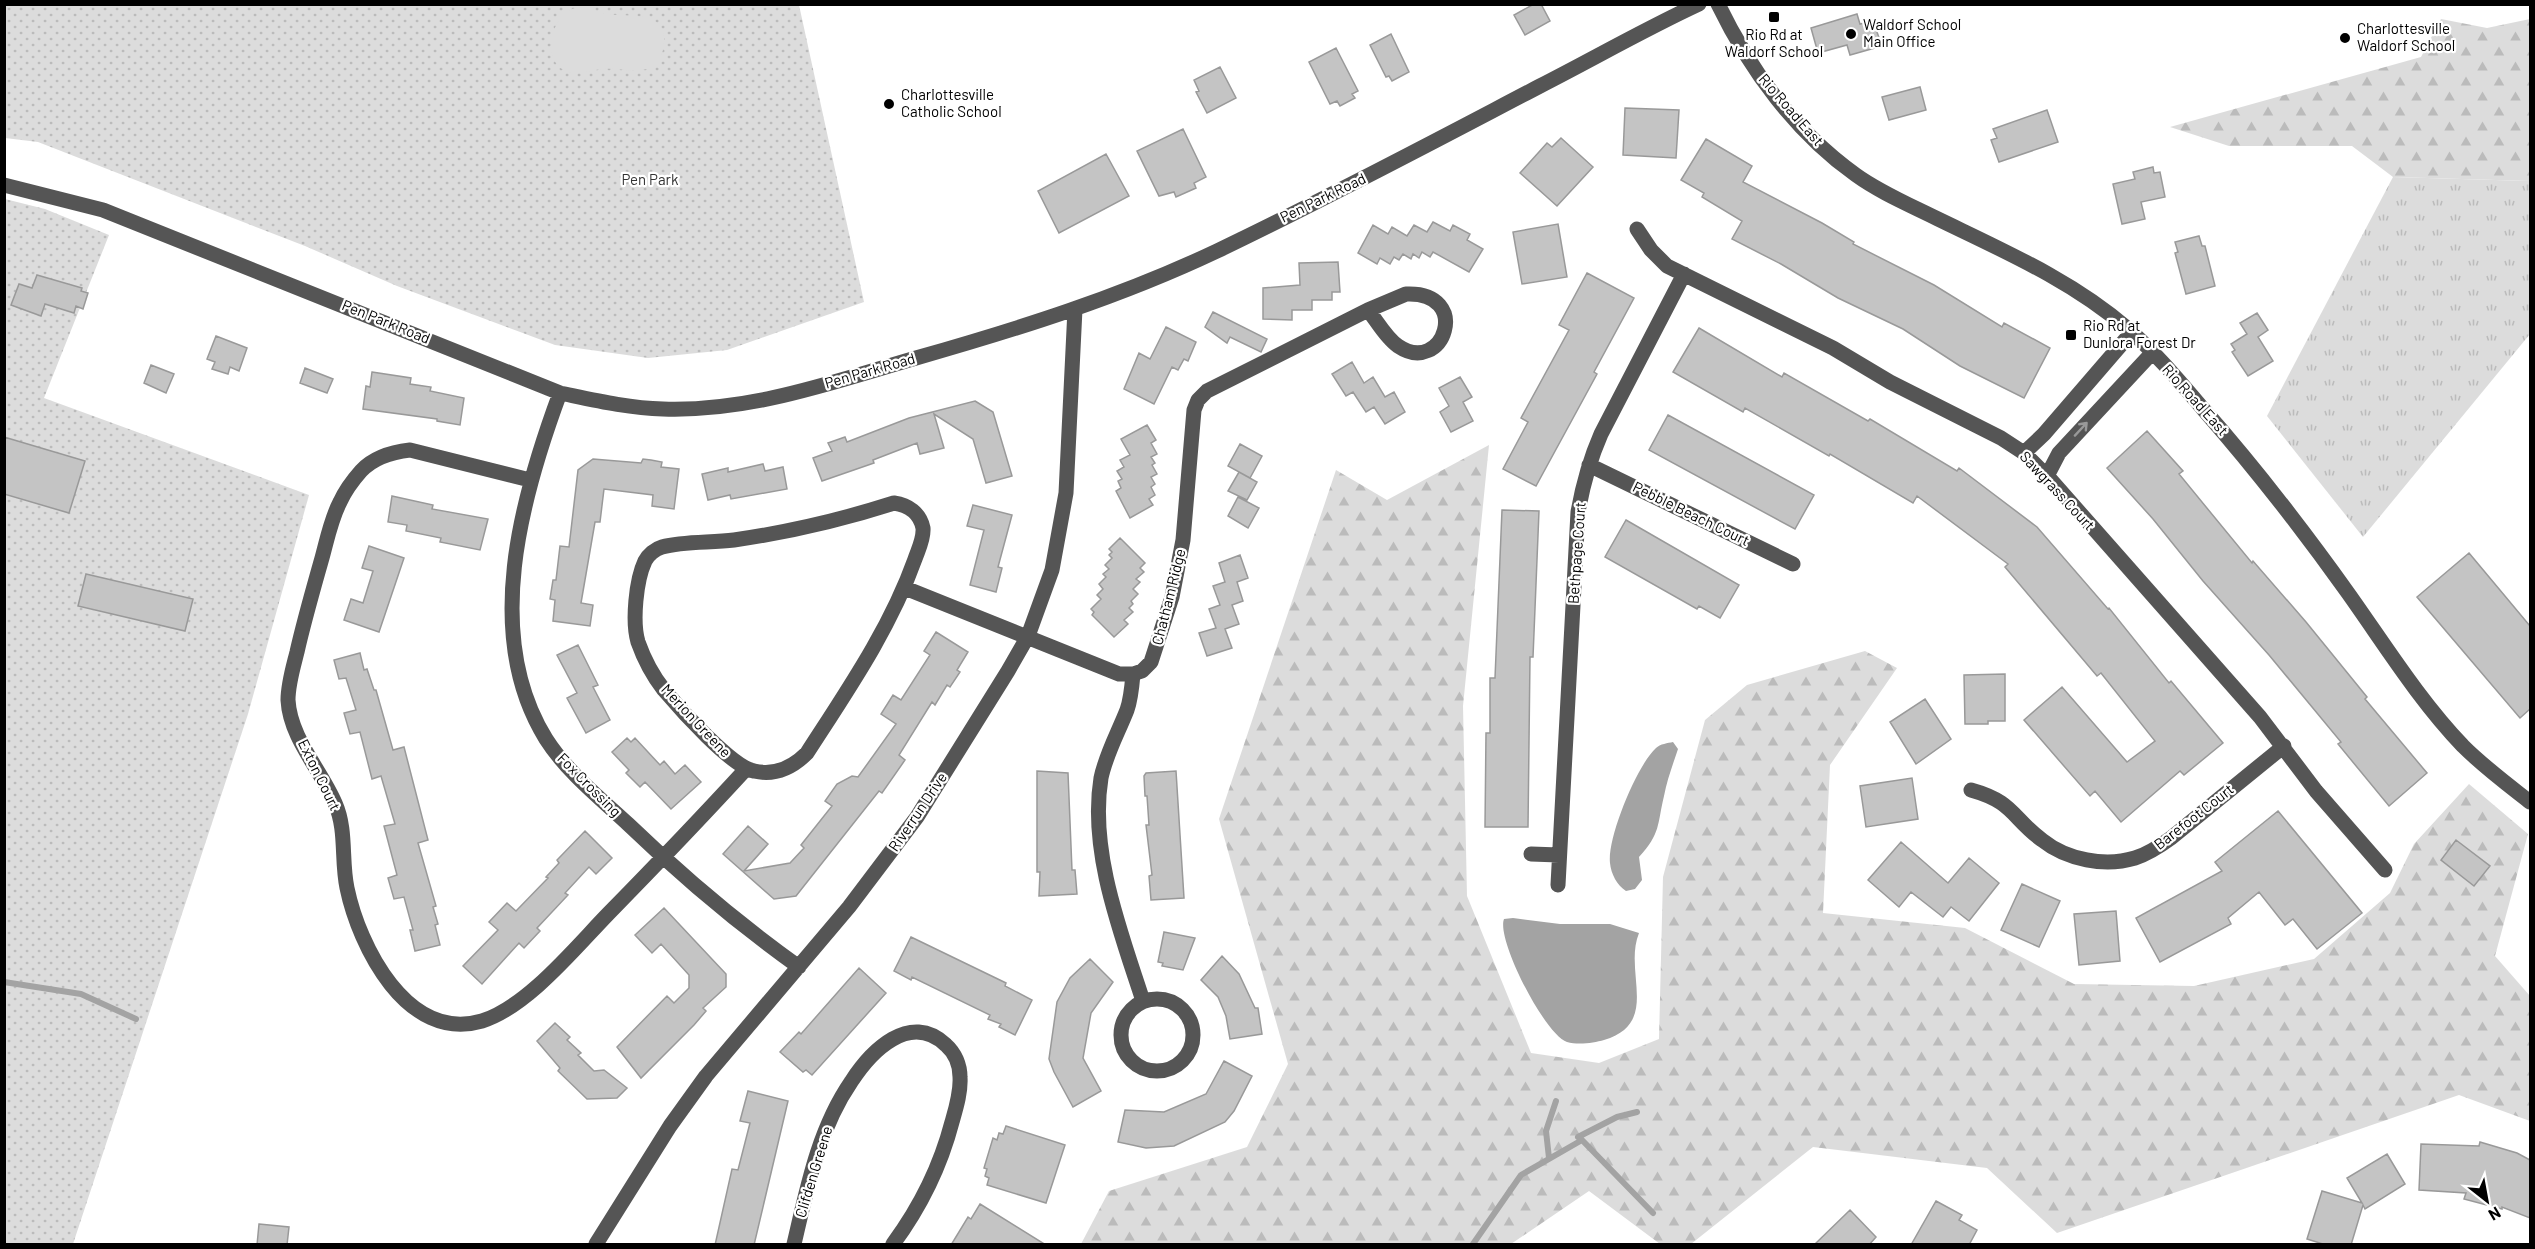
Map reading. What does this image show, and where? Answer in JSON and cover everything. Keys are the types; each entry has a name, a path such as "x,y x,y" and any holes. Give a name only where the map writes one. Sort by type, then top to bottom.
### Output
{"street":[{"name":"Pen Park Road","path":"4,185 103,210 560,393 621,405 665,409 741,404 786,396 1008,332 1159,277 1379,170 1699,4"},
{"name":"Rio Road East","path":"1718,4 1739,43 1773,93 1806,132 1850,170 1889,195 2074,289 2132,332 2235,445 2316,548 2431,710 2464,747 2497,777 2530,802"},
{"name":"Sawgrass Court","path":"1637,229 1659,259 1684,274 1851,357 1890,382 2001,438 2024,453 2047,476 2284,746 2316,791 2385,870"},
{"name":"Bethpage Court","path":"1558,885 1578,512 1588,465 1601,434 1684,274"},
{"path":"1406,294 1419,294 1432,298 1442,307 1446,316 1446,327 1442,339 1434,348 1422,352 1410,351 1393,341 1368,310 1406,294"},
{"name":"Riverrun Drive","path":"596,1245 670,1126 706,1076 849,907 918,817 1028,636 1052,570 1066,493 1075,309"},
{"name":"Chatham Ridge","path":"1133,674 1142,671 1150,662 1172,597 1183,540 1194,410 1198,400 1207,391 1368,310"},
{"path":"2024,453 2044,434 2132,332"},
{"path":"2047,476 2059,453 2152,353"},
{"name":"Fox Crossing","path":"560,393 530,480 521,520 515,565 513,622 515,663 523,692 547,741 567,766 663,858 735,921 799,967"},
{"name":"Exton Court","path":"530,480 410,450 399,451 378,458 363,468 339,503 303,625 289,686 288,701 292,720 336,804 342,828 346,887 356,922 381,971 404,999 423,1013 441,1021 459,1024 474,1023 504,1011 522,999 663,858 746,769"},
{"name":"Pebble Beach Court","path":"1588,465 1793,564"},
{"name":"Merion Greene","path":"894,503 903,504 913,510 920,519 923,530 905,588 859,673 807,753 785,769 770,772 746,769 734,762 664,689 649,668 638,640 635,614 638,587 645,561 650,554 666,546 732,540 799,529 894,503"},
{"path":"905,588 1119,674 1133,674 1128,707 1108,754 1102,777 1098,831 1102,861 1143,1001"},
{"name":"Barefoot Court","path":"1971,790 2001,800 2042,840 2058,850 2088,860 2118,862 2136,858 2154,850 2172,838 2284,746"},
{"path":"1531,854 1559,855"},
{"path":"1157,999 1170,1001 1182,1008 1190,1018 1194,1031 1193,1045 1187,1057 1177,1066 1164,1071 1145,1070 1128,1058 1122,1046 1121,1033 1124,1020 1132,1009 1143,1001 1157,999"},
{"name":"Clifden Greene","path":"794,1245 821,1142 835,1108 851,1080 871,1056 886,1042 902,1034 914,1032 928,1034 941,1040 950,1048 957,1061 960,1078 950,1129 933,1180 915,1213 892,1245"}],"green space":[{"name":"Pen Park","path":"5,5 799,5 864,302 727,350 648,358 555,345 397,286 305,246 38,142 5,138"},
{"path":"584,6 606,14 639,16 654,21 660,25 663,32 664,45 661,57 648,69 601,69 573,73 560,68 552,53 551,44 556,25 569,11"},
{"path":"2441,19 2487,28 2530,19 2530,181 2393,177 2352,146 2229,146 2170,127 2421,57"},
{"path":"2393,177 2530,181 2530,334 2363,537 2267,416"},
{"path":"5,199 45,209 109,235 44,398 309,495 248,714 73,1244 5,1244"},
{"path":"1489,445 1463,706 1467,896 1531,1053 1599,1063 1659,1039 1663,877 1705,720 1747,685 1865,651 1897,668 1830,765 1823,913 1965,928 2074,984 2194,986 2314,959 2390,893 2414,844 2469,784 2528,834 2495,956 2530,996 2530,1121 2459,1095 2057,1233 1987,1168 1813,1147 1691,1244 1660,1244 1589,1191 1511,1244 1081,1244 1109,1191 1247,1147 1288,1064 1219,819 1336,470 1387,500"}],"shaded area":[{"path":"1673,742 1678,749 1655,835 1639,857 1642,880 1635,889 1626,891 1615,879 1610,863 1610,852 1618,820 1632,785 1648,757 1658,747"},
{"path":"1504,919 1560,924 1610,924 1639,933 1635,948 1636,1009 1631,1022 1621,1032 1596,1042 1567,1042 1558,1036 1535,1005 1507,946"}],"building":[{"path":"1534,4 1541,4 1550,21 1525,35 1514,15"},
{"name":"Waldorf School Main Office","path":"1857,14 1860,24 1873,21 1882,46 1850,55 1847,45 1818,53 1811,28"},
{"path":"1391,34 1409,72 1392,81 1389,76 1386,77 1370,45"},
{"path":"1336,48 1358,91 1352,94 1355,98 1340,106 1337,101 1330,104 1309,62"},
{"path":"1220,67 1236,98 1207,113 1196,92 1199,91 1194,80"},
{"path":"1920,87 1926,110 1889,120 1882,97"},
{"path":"1625,108 1679,110 1676,158 1623,155"},
{"path":"2047,110 2058,142 1999,162 1991,140 1997,138 1993,129"},
{"path":"1183,129 1206,177 1194,183 1196,188 1176,197 1174,192 1159,196 1137,151"},
{"path":"1561,138 1593,167 1557,206 1520,173 1547,143 1552,147"},
{"path":"1706,139 1752,166 1743,182 1822,223 1854,242 1853,244 1934,285 2002,327 2004,323 2050,348 2024,398 1960,366 1903,329 1838,298 1781,264 1732,239 1742,221 1702,197 1704,193 1681,180"},
{"path":"1106,154 1129,196 1059,233 1038,191"},
{"path":"2153,167 2154,173 2160,172 2165,197 2141,202 2145,219 2122,224 2113,184 2135,179 2133,172"},
{"path":"1433,222 1450,231 1453,225 1470,234 1467,240 1483,249 1469,272 1433,252 1430,257 1422,252 1419,258 1413,254 1411,259 1403,254 1399,260 1394,257 1390,264 1380,258 1377,264 1358,253 1373,225 1388,234 1392,227 1407,236 1414,225 1427,232"},
{"path":"1558,224 1567,277 1522,284 1513,232"},
{"path":"2199,236 2202,246 2205,246 2215,286 2186,294 2175,253 2178,252 2175,242"},
{"path":"1338,262 1340,292 1332,292 1332,300 1312,300 1312,310 1292,310 1292,320 1263,319 1263,288 1300,285 1299,263"},
{"path":"1587,273 1634,298 1594,372 1597,374 1536,486 1503,469 1528,422 1521,418 1569,330 1559,325"},
{"path":"37,275 82,288 81,291 88,293 83,309 76,306 74,313 45,304 41,316 11,305 19,284 32,288"},
{"path":"1213,312 1267,339 1261,352 1230,337 1227,343 1205,327"},
{"path":"2257,313 2268,330 2258,337 2273,361 2248,376 2232,352 2235,350 2231,344 2247,334 2240,323"},
{"path":"1166,327 1196,342 1188,361 1184,359 1178,370 1172,367 1154,404 1124,389 1139,353 1150,359"},
{"path":"1699,328 1782,377 1784,373 1868,421 1870,419 1957,471 1959,468 2037,527 2223,743 2184,775 2180,771 2121,822 2095,791 2090,796 2024,720 2062,687 2127,762 2155,741 2101,673 2097,676 2005,567 2008,564 1917,496 1913,503 1830,454 1829,456 1745,408 1743,412 1673,372"},
{"path":"216,336 247,348 239,371 230,367 228,374 212,369 215,362 207,359"},
{"path":"1352,362 1364,383 1373,377 1385,397 1394,392 1405,412 1385,424 1374,407 1366,412 1353,392 1346,396 1332,374"},
{"path":"151,365 174,374 166,393 144,383"},
{"path":"305,368 333,379 327,393 300,383"},
{"path":"372,372 411,378 410,384 431,387 430,391 464,398 460,425 437,421 437,419 363,409 366,386 370,387"},
{"path":"1460,377 1472,397 1463,402 1473,421 1451,432 1440,412 1449,406 1439,388"},
{"path":"975,401 993,412 1012,476 986,483 973,439 934,414 944,448 920,454 917,443 873,460 874,463 822,481 813,458 832,451 828,443 845,437 847,442 909,418"},
{"path":"1668,415 1814,495 1795,529 1649,450"},
{"path":"1147,425 1156,440 1151,443 1157,454 1151,457 1157,474 1151,477 1155,484 1151,487 1155,495 1149,499 1153,505 1130,518 1116,491 1121,488 1118,481 1122,479 1117,471 1124,467 1120,460 1130,455 1121,439"},
{"path":"2147,431 2183,471 2179,474 2252,563 2253,561 2306,622 2367,697 2365,699 2427,773 2389,806 2338,744 2341,742 2269,655 2107,468"},
{"path":"4,437 85,461 69,513 4,494"},
{"path":"1240,444 1262,456 1250,478 1228,466"},
{"path":"593,459 641,463 643,459 662,462 661,467 679,469 674,509 652,506 653,495 604,489 600,522 595,522 581,603 593,605 590,626 553,621 555,600 550,599 553,580 556,580 560,546 569,547 578,470"},
{"path":"763,464 765,471 783,467 787,489 731,499 730,495 708,500 702,474 728,468 728,472"},
{"path":"1239,472 1257,482 1247,500 1228,491"},
{"path":"392,496 433,505 432,509 488,519 480,550 440,542 441,538 406,531 407,525 388,522"},
{"path":"1238,497 1259,508 1248,528 1228,516"},
{"path":"973,505 1012,515 998,567 1002,568 996,592 970,585 984,530 967,526"},
{"path":"1502,510 1539,511 1533,657 1530,657 1528,827 1485,827 1486,733 1490,733 1490,678 1495,678"},
{"path":"1626,520 1739,585 1720,618 1699,606 1697,609 1605,557"},
{"path":"1120,538 1145,563 1140,568 1144,572 1136,579 1140,582 1133,589 1138,594 1131,601 1133,604 1129,608 1133,612 1124,620 1128,624 1114,637 1092,615 1094,612 1091,609 1101,599 1097,595 1103,589 1099,584 1106,577 1103,574 1109,569 1105,565 1112,558 1109,555 1112,552 1109,549"},
{"path":"369,546 404,558 379,632 344,620 351,599 363,603 373,571 362,568"},
{"path":"2469,553 2530,626 2530,709 2520,718 2417,597"},
{"path":"1240,555 1248,578 1237,582 1243,601 1232,605 1239,624 1225,629 1232,648 1207,656 1199,633 1216,628 1209,609 1220,605 1213,586 1225,582 1219,563"},
{"path":"86,574 193,599 185,631 78,606"},
{"path":"936,632 968,652 957,670 960,672 950,687 947,685 935,705 932,702 899,755 905,760 882,793 879,791 796,896 774,899 723,854 748,826 768,844 744,871 790,863 804,848 801,845 832,806 825,801 837,784 852,776 858,777 896,724 881,714 893,695 901,700 930,655 924,651"},
{"path":"578,645 598,685 593,687 610,720 586,733 567,698 577,693 557,655"},
{"path":"360,653 364,670 367,669 374,690 376,690 393,750 404,747 428,840 418,843 436,906 433,907 438,924 435,925 440,945 415,951 410,930 413,930 404,897 394,899 388,878 397,875 384,826 395,824 381,776 372,779 360,732 350,734 344,713 356,710 346,678 339,679 334,660"},
{"path":"2005,674 2005,721 1965,724 1964,675"},
{"path":"1925,699 1951,739 1916,764 1890,722"},
{"path":"627,738 631,742 635,738 660,765 664,761 675,774 685,765 701,782 671,809 645,782 640,787 626,773 629,770 612,752"},
{"path":"1037,771 1068,773 1072,870 1075,870 1077,894 1039,896"},
{"path":"1176,771 1184,898 1151,900 1149,876 1152,875 1146,825 1149,825 1144,776 1146,773"},
{"path":"1912,778 1918,819 1866,827 1860,786"},
{"path":"2278,811 2362,913 2317,949 2293,919 2285,925 2259,892 2228,918 2231,924 2160,962 2136,918 2222,871 2215,862"},
{"path":"585,831 612,858 596,874 589,867 565,893 568,895 537,928 540,931 524,948 519,943 482,984 463,966 498,930 489,922 507,903 516,911 548,878 546,877 559,863 557,860"},
{"path":"2456,840 2490,866 2474,886 2441,860"},
{"path":"1901,842 1948,883 1969,858 1999,883 1969,921 1951,907 1943,917 1911,892 1899,907 1868,880"},
{"path":"2022,884 2060,901 2039,947 2001,930"},
{"path":"664,908 726,974 726,987 703,1008 706,1011 694,1025 641,1078 617,1047 667,996 674,1003 689,988 689,975 661,944 652,953 635,935"},
{"path":"2116,911 2120,961 2079,965 2074,914"},
{"path":"1164,932 1195,938 1183,970 1162,966 1163,963 1158,962"},
{"path":"911,937 1006,983 1005,986 1032,1000 1015,1035 999,1027 1001,1024 988,1019 990,1015 912,977 911,980 894,971"},
{"path":"1222,956 1239,974 1255,1008 1258,1008 1262,1034 1230,1039 1226,1016 1218,997 1201,980"},
{"path":"1090,959 1113,982 1091,1013 1083,1058 1101,1091 1073,1107 1049,1059 1057,1002 1070,978"},
{"path":"859,968 886,993 812,1075 806,1070 803,1072 780,1052 799,1032 801,1034"},
{"path":"555,1023 570,1037 567,1040 581,1053 578,1055 594,1071 604,1070 627,1088 617,1098 587,1099 558,1071 560,1068 537,1041"},
{"path":"1224,1061 1252,1076 1234,1111 1225,1122 1174,1146 1146,1148 1118,1142 1125,1110 1164,1112 1206,1094"},
{"path":"748,1091 788,1101 754,1245 715,1245 732,1169 738,1170 750,1123 740,1121"},
{"path":"1006,1126 1065,1145 1046,1203 987,1185 989,1178 985,1176 987,1169 984,1168 993,1138 997,1140 999,1133 1003,1134"},
{"path":"2480,1142 2517,1153 2530,1160 2530,1218 2502,1207 2502,1209 2464,1199 2466,1193 2419,1190 2421,1144 2479,1146"},
{"path":"2387,1154 2405,1184 2365,1209 2363,1205 2351,1245 2326,1245 2307,1239 2322,1191 2362,1203 2347,1178"},
{"path":"1936,1201 1962,1215 1959,1220 1977,1230 1969,1245 1911,1245"},
{"path":"980,1204 1046,1245 951,1245 968,1217 971,1219"},
{"path":"1850,1210 1876,1237 1869,1245 1814,1245"},
{"path":"259,1224 289,1227 287,1245 257,1245"}],"waterway":[{"path":"4,982 81,994 136,1019"},
{"path":"1549,1158 1546,1131 1556,1101"},
{"path":"1581,1139 1578,1137 1617,1117 1637,1112"},
{"path":"1473,1244 1521,1175 1582,1140 1653,1213"}],"place":[{"name":"Rio Rd at Waldorf School","path":"1774,17"},
{"name":"Waldorf School Main Office","path":"1851,34"},
{"name":"Charlottesville Waldorf School","path":"2345,38"},
{"name":"Charlottesville Catholic School","path":"889,104"},
{"name":"Rio Rd at Dunlora Forest Dr","path":"2071,335"}]}
